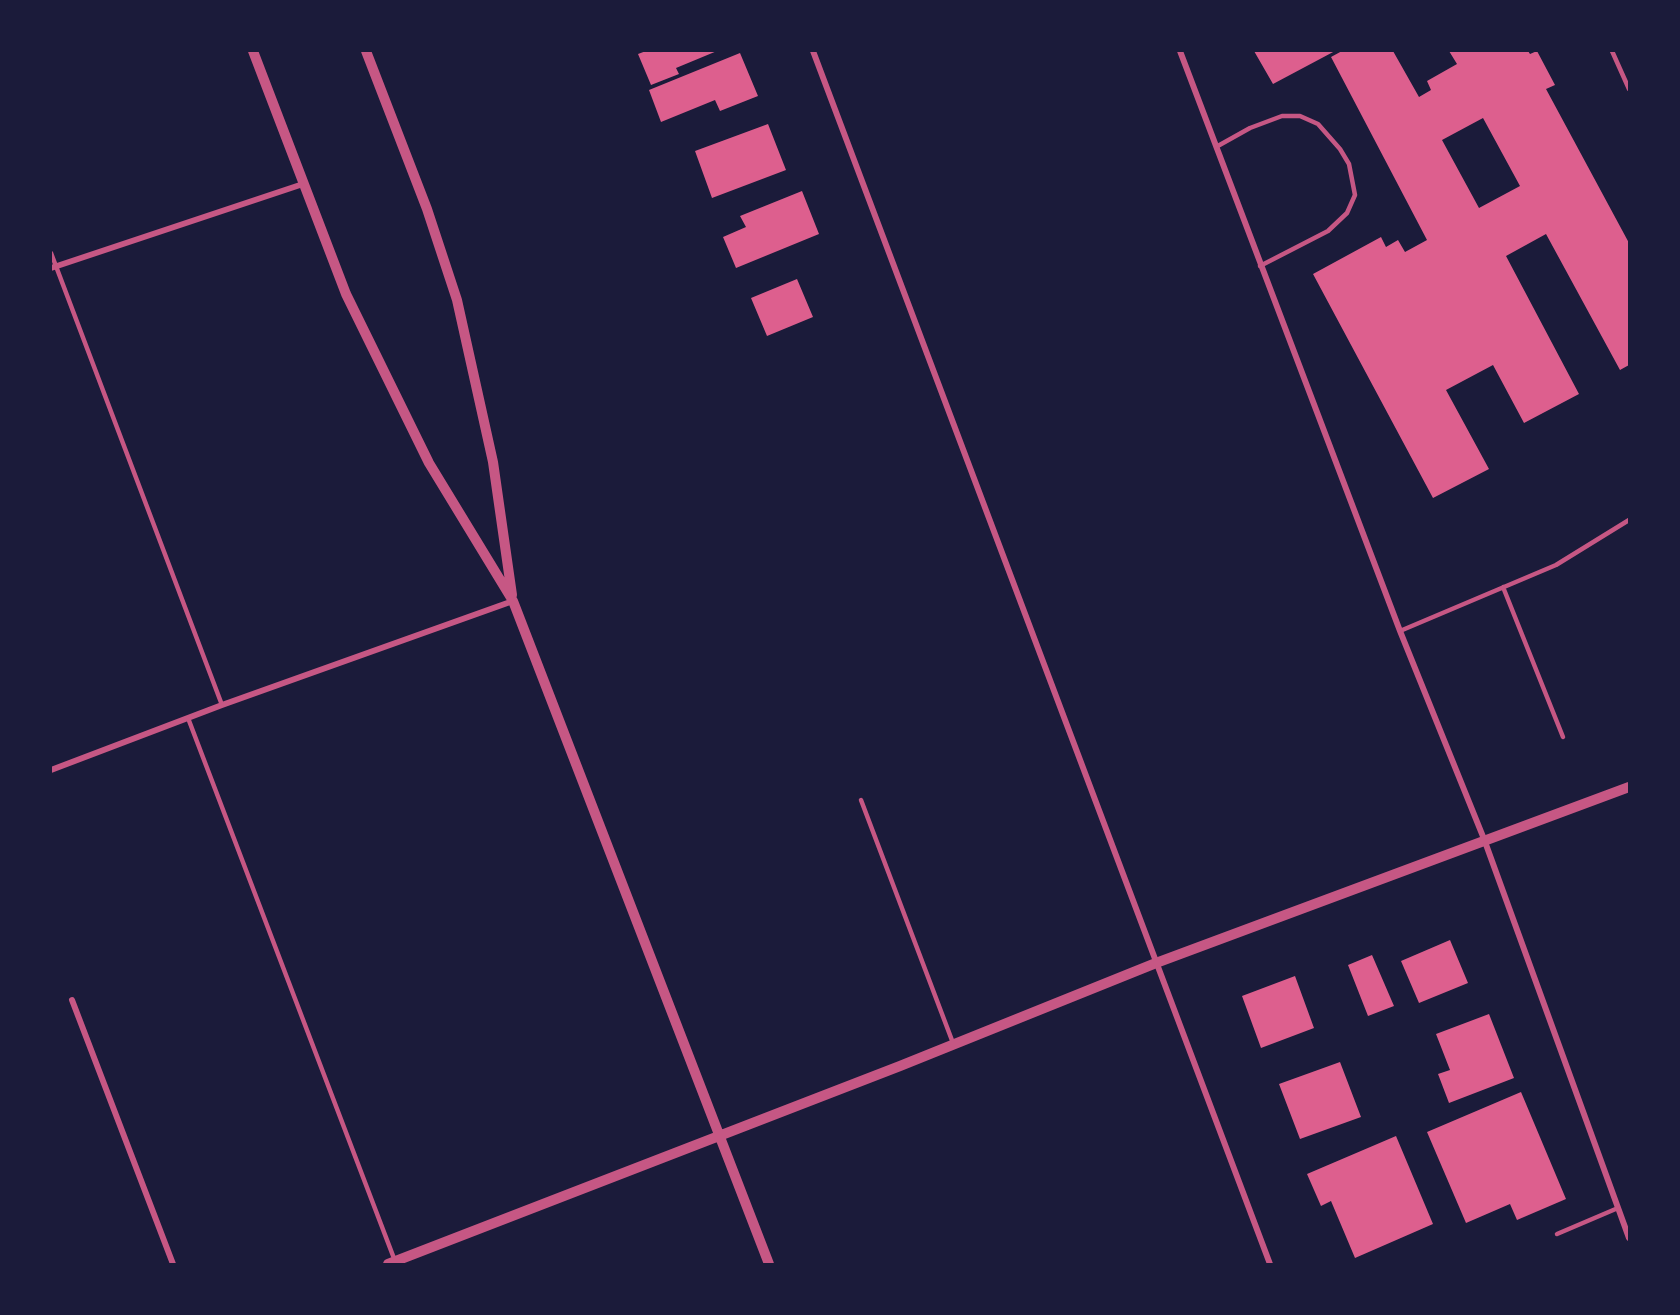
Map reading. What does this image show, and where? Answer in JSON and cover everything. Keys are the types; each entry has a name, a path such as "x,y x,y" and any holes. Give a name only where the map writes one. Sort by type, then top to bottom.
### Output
{"street":[{"path":"253,51 346,294 424,452 513,602 769,1264"},
{"path":"366,51 427,209 457,300 493,462 513,602"},
{"path":"813,51 1270,1264"},
{"path":"1180,51 1400,631 1484,839 1629,1238"},
{"path":"53,267 303,184"},
{"path":"51,770 222,705 513,602"},
{"path":"393,1263 1156,963 1484,839 1629,787"},
{"path":"72,1000 173,1264"}],"lane":[{"path":"1612,51 1629,89"},
{"path":"1216,147 1250,128 1282,116 1300,116 1318,124 1349,164 1355,195 1347,213 1328,231 1260,266"},
{"path":"51,253 53,267 222,705"},
{"path":"1400,631 1556,565 1629,520"},
{"path":"1503,587 1563,737"},
{"path":"188,718 393,1263"},
{"path":"861,800 953,1043"},
{"path":"1557,1234 1618,1208"}],"building":[{"path":"646,51 717,51 676,68 679,74 651,85 638,54"},
{"path":"1254,51 1335,51 1273,84"},
{"path":"1342,51 1393,51 1419,97 1431,90 1427,81 1457,64 1449,51 1528,51 1530,54 1537,51 1555,85 1546,89 1629,243 1629,365 1620,370 1546,234 1506,256 1579,394 1524,423 1493,365 1446,390 1489,469 1433,498 1313,274 1381,237 1386,247 1398,240 1405,252 1427,240 1331,57","holes":["1483,118 1520,186 1479,208 1442,140"]},
{"path":"740,53 758,96 720,111 715,100 661,122 649,90"},
{"path":"768,124 786,170 712,198 695,151"},
{"path":"802,191 819,234 736,268 723,237 746,227 740,216"},
{"path":"797,279 813,317 767,336 751,298"},
{"path":"1450,940 1468,983 1419,1003 1401,961"},
{"path":"1372,955 1394,1006 1368,1016 1348,965"},
{"path":"1295,976 1314,1028 1261,1048 1242,996"},
{"path":"1489,1014 1514,1078 1449,1103 1438,1074 1450,1070 1436,1034"},
{"path":"1340,1062 1361,1117 1300,1139 1279,1084"},
{"path":"1521,1092 1566,1199 1517,1220 1510,1204 1466,1223 1427,1132"},
{"path":"1396,1136 1433,1224 1355,1258 1331,1201 1321,1206 1307,1174"}]}
